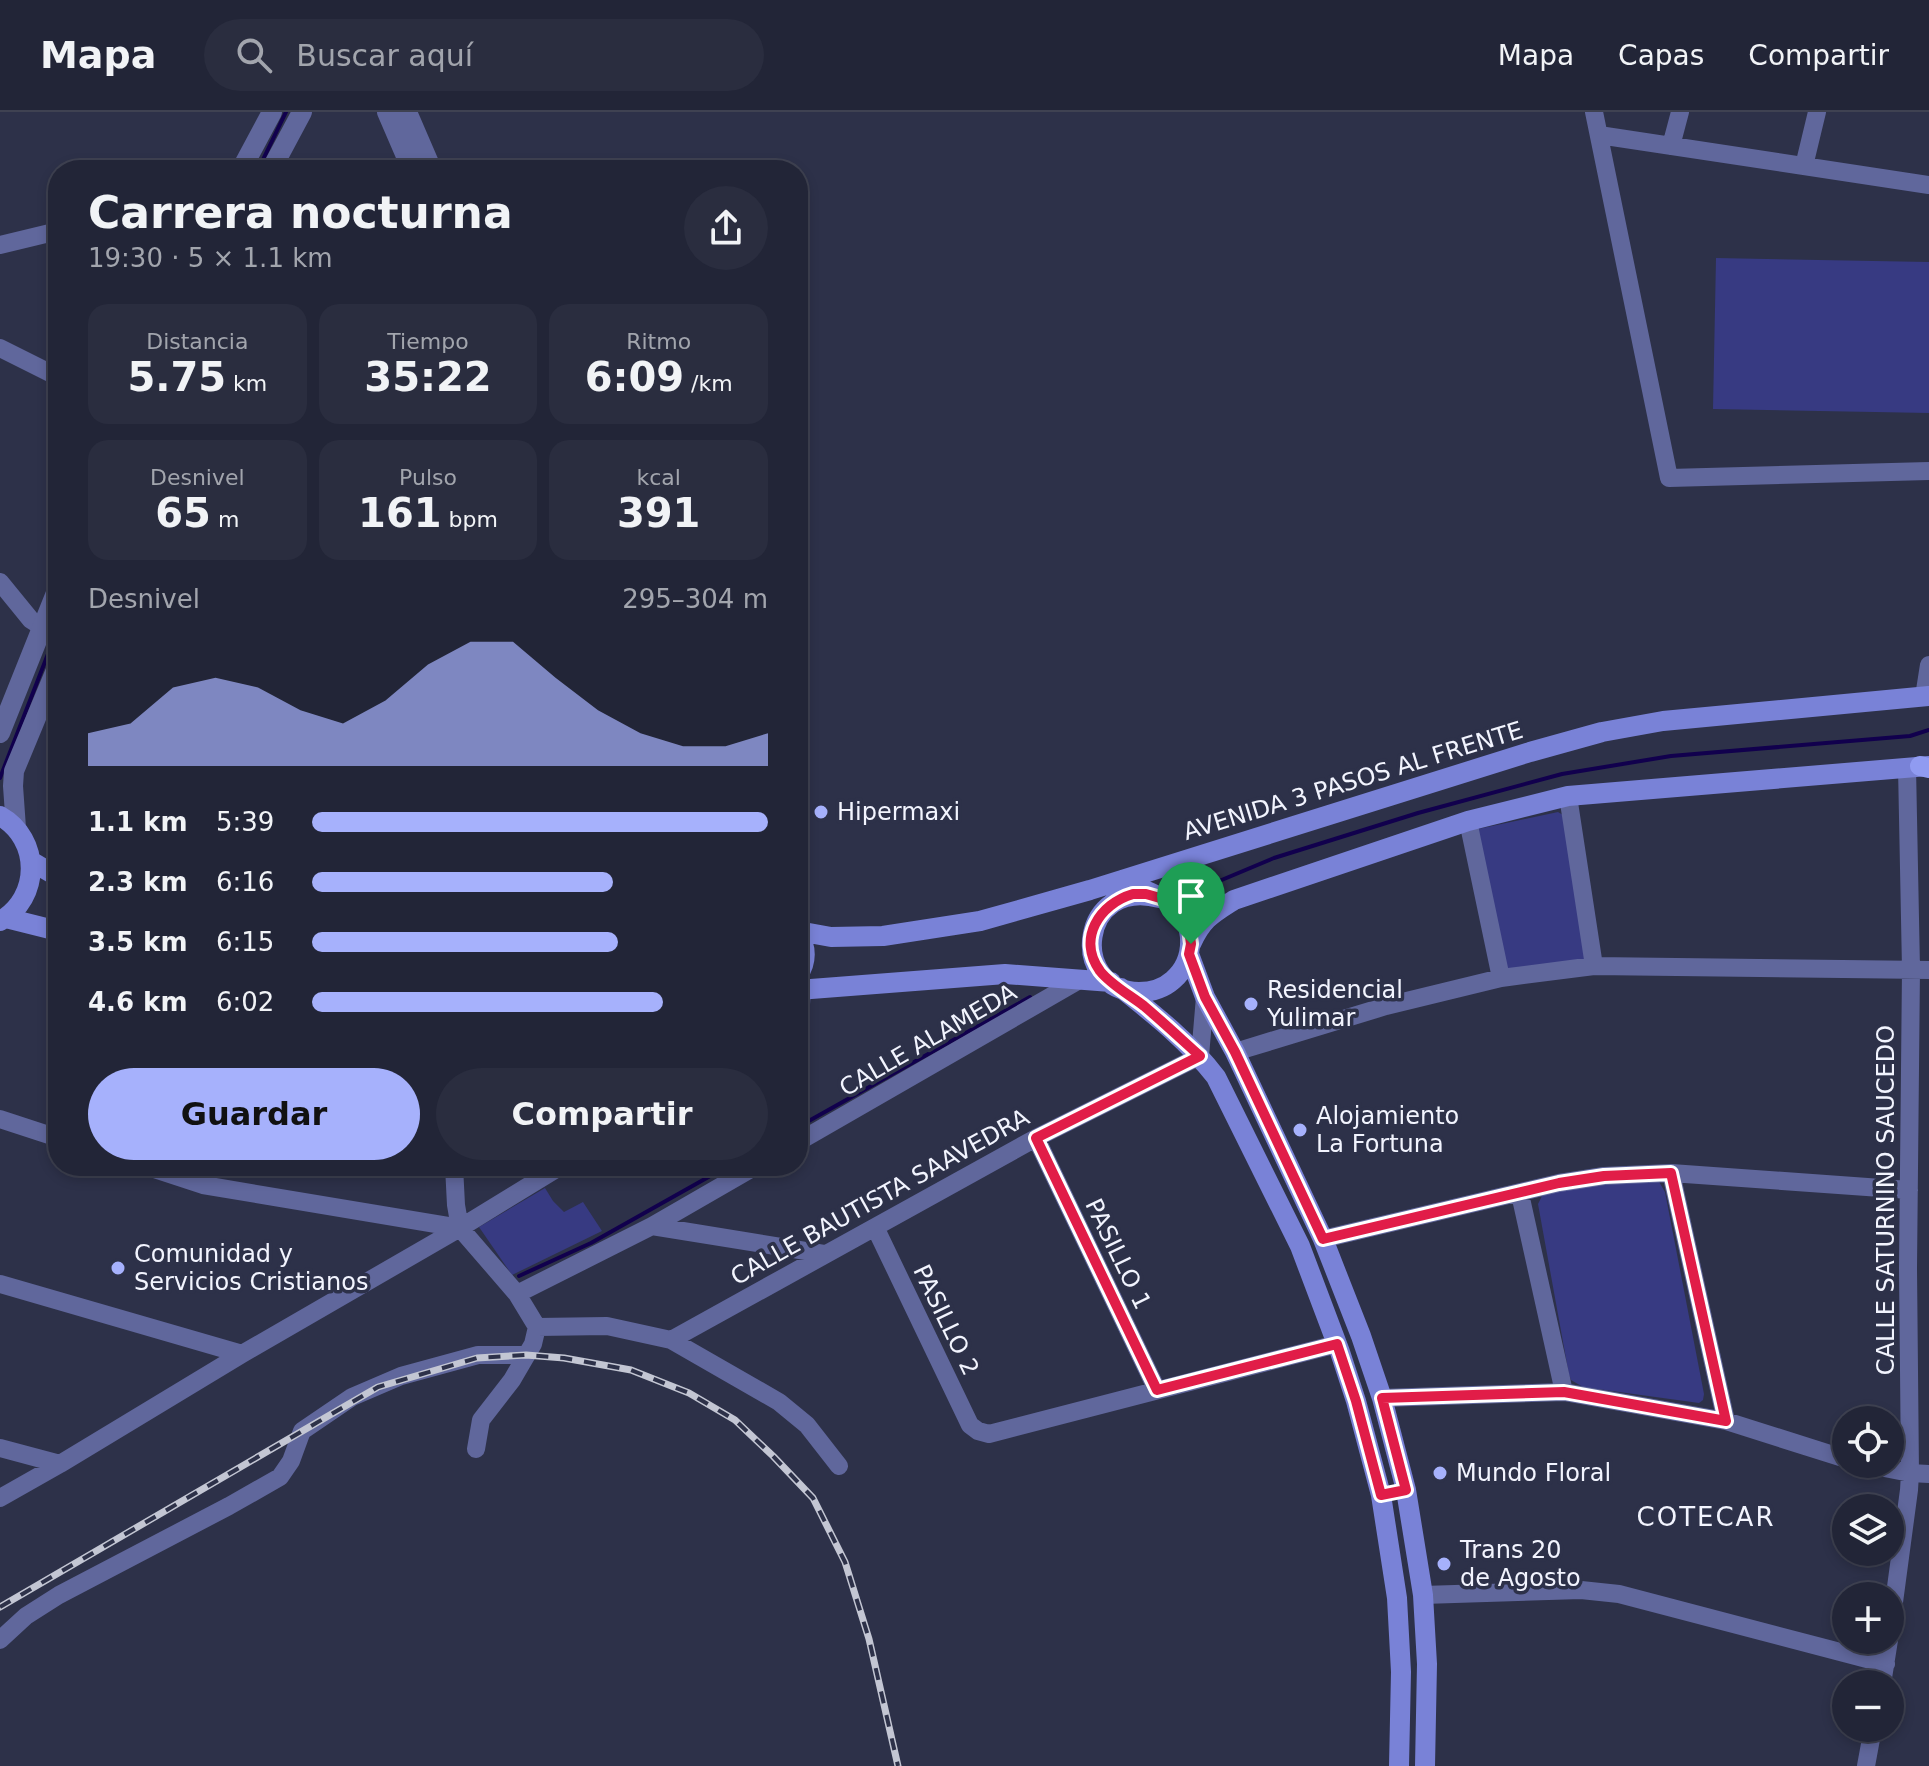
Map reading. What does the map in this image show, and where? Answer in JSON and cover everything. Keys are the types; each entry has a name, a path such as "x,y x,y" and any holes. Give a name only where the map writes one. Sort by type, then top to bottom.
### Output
{"main road":[{"name":"AVENIDA 3 PASOS AL FRENTE","path":"808,934 883,936 980,921 1602,732 1663,721 1926,696"},
{"path":"808,990 1005,974 1081,979 1135,992 1149,992 1175,979 1184,967 1198,927 1206,918 1234,900 1468,821 1568,796 1921,767"},
{"path":"3,919 18,907 27,893 31,877 31,861 24,838 8,822"},
{"path":"31,861 48,871"},
{"path":"1399,1766 1401,1672 1397,1598 1381,1495 1356,1401 1300,1246 1216,1077 1200,1056 1102,973 1095,963 1091,938 1094,926 1122,880 1173,905 1183,916 1205,997 1235,1052 1323,1239 1361,1336 1382,1398 1406,1490 1423,1595 1427,1664 1426,1765"},
{"path":"1100,915 1120,898 1133,894 1160,898"},
{"path":"3,919 48,929"},
{"path":"1381,1495 1406,1490"}],"street":[{"path":"246,160 272,112"},
{"path":"276,160 302,112"},
{"path":"387,112 408,160"},
{"path":"407,112 428,160"},
{"path":"1594,112 1669,478 1929,471"},
{"path":"1671,146 1680,112"},
{"path":"1804,166 1817,112"},
{"path":"1599,135 1929,185"},
{"path":"0,245 48,233"},
{"path":"0,348 48,372"},
{"path":"0,582 31,620 48,633"},
{"path":"0,733 48,612"},
{"path":"1926,696 1929,665"},
{"path":"8,822 14,771 48,710"},
{"name":"CALLE SATURNINO SAUCEDO","path":"1897,1582 1910,1473 1909,1190 1920,970 1921,767"},
{"path":"1568,796 1594,966"},
{"path":"1468,821 1501,978"},
{"path":"1235,1052 1386,1006 1501,978 1594,966 1920,970"},
{"name":"CALLE ALAMEDA","path":"808,1136 1081,979"},
{"path":"1200,1056 1205,997"},
{"name":"CALLE BAUTISTA SAAVEDRA","path":"671,1340 1036,1138 1200,1056"},
{"path":"0,1119 48,1135"},
{"name":"PASILLO 1","path":"1036,1138 1157,1390"},
{"path":"1671,1173 1726,1421"},
{"path":"1323,1239 1559,1183 1604,1176 1671,1173 1909,1190"},
{"path":"176,1176 203,1185 460,1228"},
{"path":"455,1176 460,1228 517,1294 537,1327 533,1344 512,1380 481,1420 476,1449"},
{"path":"0,1498 545,1176"},
{"path":"517,1294 652,1226 739,1176"},
{"path":"1520,1194 1564,1392"},
{"path":"652,1226 824,1254"},
{"name":"PASILLO 2","path":"875,1227 970,1425 978,1431 989,1434 1157,1390"},
{"path":"0,1284 242,1354"},
{"path":"537,1327 607,1326 671,1340 779,1402 807,1425 839,1466"},
{"path":"1157,1390 1337,1344"},
{"path":"0,1640 26,1616 59,1595 280,1477 291,1461 302,1431 352,1397 401,1376 478,1355 526,1355"},
{"path":"1382,1398 1564,1392 1726,1421 1832,1455"},
{"path":"0,1448 60,1464"},
{"path":"1904,1472 1929,1474"},
{"path":"1423,1595 1581,1590 1619,1594 1886,1664"},
{"path":"1885,1670 1887,1654"},
{"path":"1866,1766 1870,1742"}],"shaded area":[{"path":"1716,258 1929,262 1929,413 1713,409"},
{"path":"1558,812 1563,815 1586,961 1503,973 1478,829"},
{"path":"1658,1180 1665,1192 1704,1394 1699,1403 1583,1387 1571,1380 1569,1375 1538,1204 1548,1191"},
{"path":"545,1188 564,1212 583,1202 602,1231 512,1275 479,1227"}],"waterway":[{"path":"263,160 286,112"},
{"path":"0,778 48,654"},
{"path":"1193,892 1274,858 1418,813 1562,774 1671,756 1910,736 1929,730"},
{"path":"808,1121 1030,997"},
{"path":"519,1276 591,1243 710,1176"}],"railway":[{"path":"0,1607 378,1387 477,1358 526,1355 564,1358 631,1370 689,1393 735,1420 813,1498 845,1562 869,1639 898,1766"}],"place":[{"name":"Hipermaxi","path":"821,812"},
{"name":"Residencial Yulimar","path":"1251,1004"},
{"name":"Alojamiento La Fortuna","path":"1300,1130"},
{"name":"Comunidad y Servicios Cristianos","path":"118,1268"},
{"name":"Mundo Floral","path":"1440,1473"},
{"name":"Trans 20 de Agosto","path":"1444,1564"}],"district":[{"name":"COTECAR","path":"1706,1517"}],"route":[{"path":"1133,894 1160,898 1173,905 1183,916 1191,944 1189,954 1205,997 1235,1052 1323,1239 1559,1183 1604,1176 1671,1173 1726,1421 1564,1392 1382,1398 1406,1490 1381,1495 1337,1344 1157,1390 1036,1138 1200,1056 1102,973 1095,963 1091,938 1100,915 1120,898 1133,894"}]}
